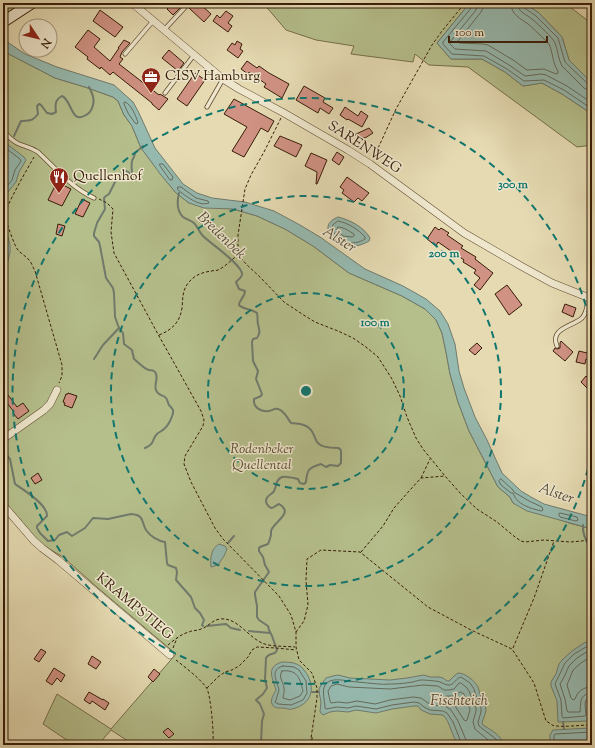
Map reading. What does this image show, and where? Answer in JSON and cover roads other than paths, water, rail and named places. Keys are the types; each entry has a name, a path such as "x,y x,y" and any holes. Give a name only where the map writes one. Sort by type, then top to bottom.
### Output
{"street":[{"path":"3,22 32,3"},
{"name":"SARENWEG","path":"132,3 223,79 370,164 464,233 552,283 590,298"},
{"path":"3,439 44,410 50,404 57,390"},
{"name":"KRAMPSTIEG","path":"3,505 34,541 170,655"}],"lane":[{"path":"164,30 189,3"},
{"path":"125,54 153,21"},
{"path":"165,93 194,55"},
{"path":"207,108 223,79"},
{"path":"3,131 19,144 38,152 75,186 85,194 94,198"},
{"path":"557,346 556,338 560,330 582,318 590,298"}],"water":[{"path":"472,3 524,3 539,13 562,37 569,60 592,83 592,114 542,83 523,86 505,72 482,59 451,59 437,43 468,5"},
{"path":"3,39 18,49 18,58 35,58 57,67 114,85 133,102 155,148 183,184 197,193 212,198 245,202 274,211 320,237 365,269 403,286 426,299 440,311 448,324 455,344 459,371 464,388 475,417 502,473 521,491 544,504 592,517 592,529 527,511 513,503 510,497 498,487 469,431 458,402 450,374 442,333 436,320 425,309 402,296 349,273 313,246 285,229 257,216 233,209 204,208 189,203 176,193 141,148 132,126 124,115 118,101 113,97 55,78 3,51"},
{"path":"3,141 26,160 19,172 16,182 3,198"},
{"name":"Alster","path":"338,217 352,222 364,230 370,238 369,241 350,247 342,246 337,243 329,233 328,225 332,220"},
{"path":"3,225 10,245 10,255 7,271 3,275"},
{"path":"219,544 225,546 227,549 218,565 211,567 214,548"},
{"path":"592,641 592,700 589,707 589,720 558,722 557,701 551,686 551,682 562,660 584,643"},
{"path":"282,662 298,664 308,676 311,687 311,692 307,701 298,707 291,709 275,707 273,706 272,702 272,697 276,690 272,677 272,670 277,664"},
{"name":"Fischteich","path":"458,673 467,676 477,685 486,709 482,723 503,741 504,745 459,745 454,738 446,718 443,715 430,714 421,710 418,706 392,709 376,713 356,710 348,712 330,712 323,715 320,712 321,702 319,689 326,678 333,676 338,675 350,678 390,680 424,675 439,677 449,681"},
{"path":"592,728 592,745 550,745 550,735 553,730"}],"waterway":[{"path":"14,136 21,121 36,117 38,114 37,106 39,104 47,113 52,114 56,112 56,102 62,96 68,102 72,111 77,117 87,114 90,112 94,103 89,87"},
{"path":"143,146 135,153 132,161 132,174 125,171 115,182 109,194 104,198 105,209 97,223 94,236 99,242 106,278 113,288 115,317 119,328 123,333 124,344 132,350 134,359 145,368 155,372 157,377 155,385 156,390 159,394 166,398 173,410 172,417 167,425 155,436 151,445 145,448"},
{"name":"Bredenbek","path":"179,193 178,206 181,215 192,221 203,236 238,266 241,271 242,276 236,282 239,289 245,291 239,305 257,313 259,333 257,338 253,339 252,342 253,361 258,371 256,379 262,394 254,399 256,407 260,410 266,411 275,409 280,410 291,423 303,424 307,426 312,431 319,444 327,447 338,448 341,451 341,463 338,466 330,465 326,467 321,464 311,468 304,484 300,483 298,479 282,477 277,481 275,489 266,499 268,506 271,508 279,504 285,511 282,518 271,531 268,544 259,548 269,572 255,592 257,617 268,626 277,650 275,653 266,658 265,679 267,688 256,700 260,704 264,714 262,721 262,745"},
{"path":"94,359 103,345 119,328"},
{"path":"3,451 10,459 15,484 35,498 44,507 47,516 37,526 37,528 48,541 55,540 59,535 67,532 72,536 85,528 93,518 108,519 131,514 141,517 146,530 157,539 165,542 167,563 168,565 176,568 176,580 191,597 195,608 204,620 203,626"},
{"path":"583,525 585,538 592,550"},
{"path":"228,543 234,536"},
{"path":"207,626 226,624 231,628 240,630"},
{"path":"249,631 270,633"},
{"path":"312,692 319,692"},
{"path":"588,721 590,728"},
{"path":"563,722 564,729"}],"place":[{"name":"CISV Hamburg","path":"151,94"},
{"name":"Quellenhof","path":"59,194"}],"park label":[{"name":"Rodenbeker Quellental","path":"262,458"}]}
